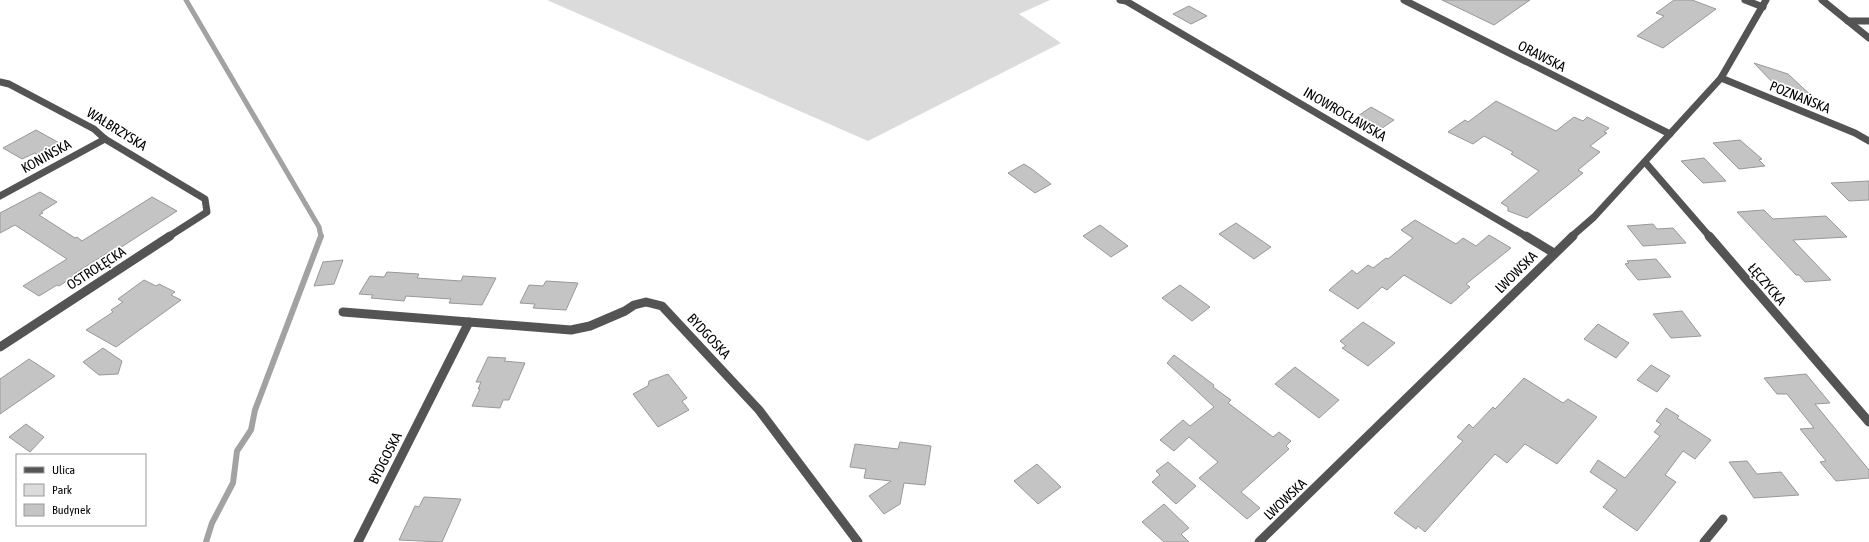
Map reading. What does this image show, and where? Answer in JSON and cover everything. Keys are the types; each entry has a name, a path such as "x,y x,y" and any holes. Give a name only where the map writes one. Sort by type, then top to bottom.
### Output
{"street":[{"name":"INOWROCŁAWSKA","path":"1120,0 1126,1 1264,81 1554,253"},
{"name":"ORAWSKA","path":"1404,0 1670,134"},
{"path":"1745,0 1764,4"},
{"path":"1822,0 1869,38"},
{"name":"LWOWSKA","path":"1259,542 1554,253 1594,217 1721,78 1764,4"},
{"path":"1848,21 1869,20"},
{"name":"POZNAŃSKA","path":"1721,78 1855,133 1869,141"},
{"name":"WAŁBRZYSKA","path":"0,82 9,84 94,129 105,138 195,192 205,199 207,212"},
{"name":"KONIŃSKA","path":"0,196 105,138"},
{"name":"ŁĘCZYCKA","path":"1645,162 1869,422"},
{"name":"OSTROŁĘCKA","path":"0,347 207,212"},
{"name":"BYDGOSKA","path":"343,312 571,330 590,326 625,311 634,305 646,302 662,306 759,410 858,542"},
{"name":"BYDGOSKA","path":"358,542 469,322"},
{"path":"1704,542 1723,519"}],"green space":[{"path":"547,0 1050,0 1019,14 1061,43 868,141"}],"building":[{"path":"1442,0 1530,0 1494,25"},
{"path":"1674,0 1692,0 1716,9 1663,48 1637,36 1664,16 1656,13"},
{"path":"1189,6 1207,16 1191,24 1173,14"},
{"path":"1754,63 1788,74 1816,100 1776,86"},
{"path":"1496,101 1556,131 1574,117 1583,121 1587,117 1609,128 1604,132 1607,133 1590,146 1600,152 1578,170 1583,173 1527,218 1508,211 1508,207 1501,203 1539,171 1511,154 1513,152 1484,136 1473,144 1448,132 1465,120 1468,122"},
{"path":"1371,107 1394,120 1378,131 1355,118"},
{"path":"36,130 63,145 42,157 35,153 22,159 3,148"},
{"path":"1740,140 1762,159 1759,160 1765,166 1739,169 1713,143"},
{"path":"1704,158 1726,181 1703,183 1681,161"},
{"path":"1024,164 1051,184 1035,193 1008,173"},
{"path":"1869,181 1869,200 1849,201 1831,183"},
{"path":"40,192 57,202 41,212 43,213 39,215 82,241 152,197 177,211 109,255 107,253 74,274 76,275 59,286 57,285 39,296 23,286 67,259 15,225 0,233 0,213"},
{"path":"1764,210 1773,219 1826,216 1847,237 1793,240 1831,280 1805,282 1799,275 1796,275 1737,212"},
{"path":"1415,220 1456,244 1463,238 1476,246 1489,235 1511,248 1466,284 1470,287 1451,304 1404,275 1387,290 1382,287 1358,309 1329,290 1352,270 1357,274 1368,265 1373,268 1386,258 1388,259 1413,238 1401,230"},
{"path":"1236,223 1271,247 1254,259 1219,234"},
{"path":"1653,224 1657,229 1673,228 1686,243 1643,246 1627,226"},
{"path":"1100,225 1128,246 1111,257 1083,236"},
{"path":"1656,259 1671,277 1638,280 1625,264 1629,263 1627,261"},
{"path":"343,260 334,284 314,286 323,262"},
{"path":"387,272 419,274 417,278 461,281 463,276 496,278 482,305 449,303 451,299 406,296 404,301 371,298 373,295 359,294 370,276 384,277"},
{"path":"144,280 156,286 159,284 175,292 171,295 181,300 116,347 86,330 113,312 111,310 123,302 118,299"},
{"path":"546,281 578,283 566,310 533,308 535,304 520,303 529,285 543,286"},
{"path":"1180,285 1210,307 1192,321 1162,298"},
{"path":"1682,311 1701,336 1671,338 1653,314"},
{"path":"1363,322 1395,343 1368,366 1342,348 1346,346 1340,341"},
{"path":"1598,324 1629,343 1616,358 1584,339"},
{"path":"103,348 122,361 118,374 99,375 83,362"},
{"path":"1174,355 1214,385 1213,387 1231,400 1228,403 1273,437 1279,432 1291,441 1286,446 1289,449 1241,492 1260,508 1247,519 1199,478 1218,462 1189,437 1174,451 1160,440 1183,420 1190,426 1214,407 1167,363"},
{"path":"488,357 506,358 504,361 525,363 509,400 503,400 500,408 472,406 480,389 478,389 481,382 476,382"},
{"path":"29,359 55,376 0,414 0,379"},
{"path":"1651,365 1670,376 1657,392 1637,380"},
{"path":"1295,367 1339,400 1319,418 1275,384"},
{"path":"668,374 687,398 682,401 689,410 658,427 633,394 648,386 649,381"},
{"path":"1806,374 1830,403 1815,404 1869,470 1869,478 1836,481 1820,462 1826,461 1800,429 1814,428 1787,394 1777,394 1764,378"},
{"path":"1524,378 1563,403 1568,399 1597,417 1557,464 1525,444 1507,463 1495,454 1425,532 1418,526 1416,529 1394,513 1463,441 1457,437 1469,424 1473,428 1493,407 1495,409"},
{"path":"1666,408 1679,416 1677,418 1711,440 1695,459 1683,451 1665,475 1676,482 1637,531 1603,507 1617,490 1590,472 1598,460 1625,478 1660,436 1654,432 1661,424 1656,421"},
{"path":"26,424 44,437 30,452 9,437"},
{"path":"900,442 931,446 925,485 904,483 900,504 884,514 869,496 891,481 864,478 866,469 850,467 855,444 898,449"},
{"path":"1747,461 1757,474 1781,472 1799,495 1754,498 1729,462"},
{"path":"1168,462 1196,486 1176,504 1152,482 1160,475 1156,471"},
{"path":"1037,464 1061,487 1038,504 1014,481"},
{"path":"424,497 461,499 442,542 399,540 415,506 419,507"},
{"path":"1164,504 1189,528 1181,534 1189,542 1164,542 1142,522"}],"waterway":[{"path":"186,0 319,227 321,236"},
{"path":"206,542 212,523 233,483 237,451 251,430 255,410 321,236"}]}
